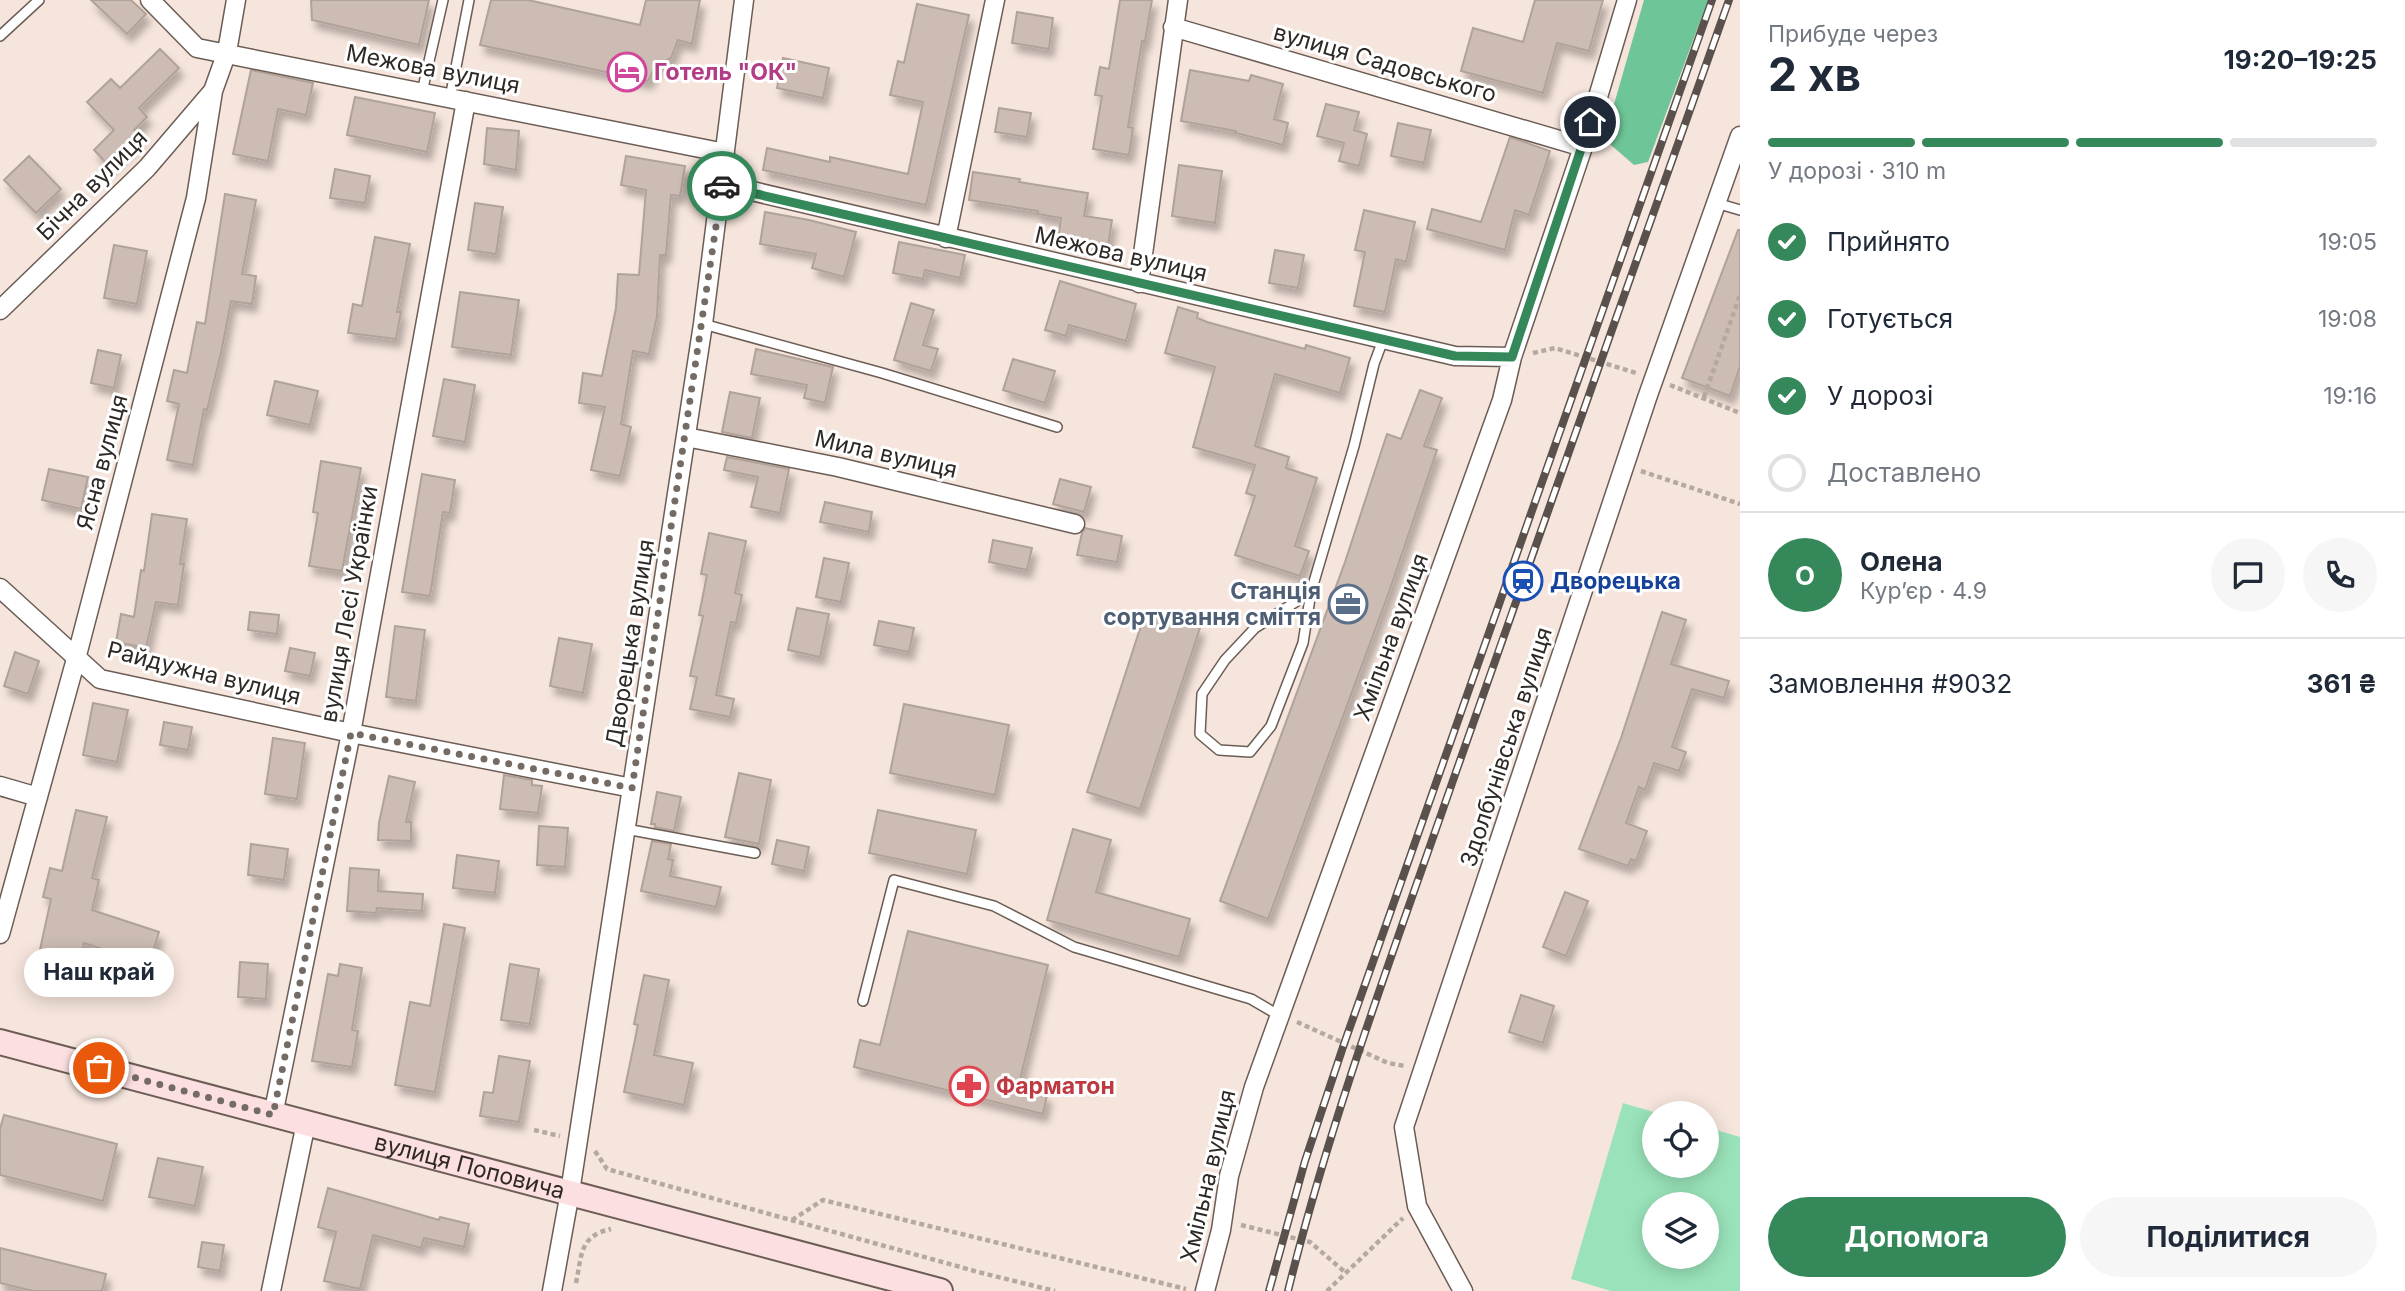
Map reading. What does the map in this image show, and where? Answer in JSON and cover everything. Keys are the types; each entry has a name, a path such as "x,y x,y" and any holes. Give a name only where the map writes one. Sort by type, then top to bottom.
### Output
{"main road":[{"name":"вулиця Поповича","path":"0,1042 940,1291"}],"street":[{"name":"Межова вулиця","path":"150,0 197,48 725,153"},
{"name":"Ясна вулиця","path":"0,934 76,659 196,198 213,91 227,52 236,0"},
{"name":"Дворецька вулиця","path":"552,1291 703,324 744,0"},
{"path":"946,238 995,0"},
{"path":"1139,283 1178,0"},
{"name":"Хмільна вулиця","path":"1205,1291 1223,1220 1229,1176 1247,1113 1493,426 1512,357 1583,147 1627,0"},
{"name":"вулиця Садовського","path":"1173,27 1583,147"},
{"name":"Бічна вулиця","path":"0,310 147,168 213,91"},
{"name":"вулиця Лесі Українки","path":"273,1115 351,733 458,99"},
{"name":"Здолбунівська вулиця","path":"1463,1291 1417,1206 1404,1127 1654,379 1740,136"},
{"name":"Межова вулиця","path":"722,184 1455,356 1512,357"},
{"name":"Мила вулиця","path":"686,437 838,467 1074,524"},
{"name":"Райдужна вулиця","path":"0,588 100,679 351,733 632,788"},
{"path":"0,786 38,797"},
{"path":"271,1291 306,1123"}],"lane":[{"path":"0,36 39,0"},
{"path":"422,92 443,0"},
{"path":"458,99 469,0"},
{"path":"1716,203 1740,210"},
{"path":"703,324 882,373 1057,426"},
{"path":"1311,592 1255,628 1225,660 1202,694 1200,734 1219,750 1250,752 1270,726 1303,643 1311,592 1383,340"},
{"path":"626,829 755,853"},
{"path":"863,1000 894,880 994,906 1074,947 1251,999 1280,1016"}],"path":[{"path":"1704,397 1740,295"},
{"path":"1512,357 1555,348 1654,379 1740,413"},
{"path":"1625,466 1740,504"},
{"path":"1280,1016 1388,1063 1424,1070"},
{"path":"534,1130 590,1142 607,1169 1055,1291"},
{"path":"792,1220 823,1200 1197,1291"},
{"path":"1326,1291 1417,1206"},
{"path":"1223,1220 1310,1242 1346,1273"},
{"path":"575,1291 583,1246 594,1234 610,1228 623,1232"}],"green space":[{"path":"1644,0 1708,0 1648,162 1634,165 1604,139"},
{"path":"1623,1103 1642,1109 1642,1178 1719,1178 1719,1131 1740,1137 1740,1291 1611,1291 1571,1279"}],"building":[{"path":"91,0 131,0 146,14 127,34"},
{"path":"311,0 429,0 419,45 312,20"},
{"path":"491,0 528,0 640,25 646,0 700,0 692,44 678,40 671,58 656,65 648,81 480,45"},
{"path":"1120,0 1152,0 1145,41 1142,41 1128,127 1133,128 1129,155 1093,149 1102,96 1095,95 1100,67 1109,69"},
{"path":"1535,0 1603,0 1589,51 1557,43 1543,93 1461,71 1473,28 1523,42"},
{"path":"917,4 969,15 926,205 763,170 767,148 830,162 830,157 908,174 923,102 890,95 898,61 904,63"},
{"path":"1017,12 1053,18 1049,49 1012,43"},
{"path":"160,49 179,68 139,108 147,117 134,130 140,136 109,166 94,150 114,130 87,102 111,79 120,88"},
{"path":"783,58 829,68 823,98 777,88"},
{"path":"251,70 313,83 306,115 278,109 268,161 233,154"},
{"path":"1190,70 1249,81 1251,75 1283,84 1274,119 1288,123 1283,145 1236,131 1181,121"},
{"path":"355,97 435,113 427,152 347,135"},
{"path":"1326,104 1359,112 1354,130 1367,134 1359,166 1339,161 1344,143 1317,136"},
{"path":"999,108 1031,113 1027,137 995,132"},
{"path":"1398,123 1431,130 1424,163 1391,156"},
{"path":"487,128 519,131 516,170 484,164"},
{"path":"1510,137 1550,151 1529,215 1515,210 1505,250 1427,229 1432,209 1481,222"},
{"path":"29,156 61,189 36,213 4,180"},
{"path":"626,156 685,166 680,196 671,195 666,255 660,255 657,316 649,354 633,351 621,424 631,427 620,476 591,470 605,407 579,403 583,373 602,376 616,308 618,274 639,275 646,190 621,185"},
{"path":"1179,165 1222,171 1215,223 1172,216"},
{"path":"335,169 370,176 365,203 330,198"},
{"path":"973,172 1088,193 1084,216 1112,220 1108,247 1058,239 1061,218 1038,214 1038,211 969,200"},
{"path":"225,194 256,200 242,274 256,276 252,304 231,301 193,465 167,460 179,404 167,401 174,370 187,373 197,322 205,324"},
{"path":"475,203 503,207 496,254 468,250"},
{"path":"1364,210 1415,222 1406,262 1396,259 1385,312 1354,306 1365,252 1355,250"},
{"path":"765,212 856,232 844,277 812,268 816,254 760,244"},
{"path":"1738,230 1740,366 1730,396 1682,378"},
{"path":"375,237 410,244 397,312 401,312 396,339 348,333 353,304 362,306"},
{"path":"899,242 965,255 960,278 925,270 923,279 893,273"},
{"path":"114,245 147,251 137,304 104,298"},
{"path":"1275,250 1304,255 1298,288 1269,283"},
{"path":"1060,281 1136,304 1126,341 1069,325 1066,336 1045,330"},
{"path":"460,292 519,300 511,355 452,347"},
{"path":"911,303 934,310 923,345 938,349 931,371 894,360"},
{"path":"1178,307 1198,313 1197,318 1207,322 1305,349 1306,345 1350,358 1340,393 1275,374 1255,446 1289,457 1286,468 1317,478 1295,546 1309,551 1300,576 1235,555 1255,496 1246,493 1255,465 1193,447 1215,367 1165,353"},
{"path":"756,349 833,367 825,403 804,398 807,385 751,374"},
{"path":"98,350 121,355 114,388 91,383"},
{"path":"1013,359 1055,371 1045,403 1003,390"},
{"path":"444,379 475,385 465,442 433,436"},
{"path":"275,381 318,391 310,425 267,415"},
{"path":"1420,390 1442,398 1424,446 1437,450 1389,592 1268,919 1220,901 1345,562 1387,434 1401,439"},
{"path":"730,392 760,398 752,438 722,432"},
{"path":"727,457 789,469 780,513 751,507 758,477 724,470"},
{"path":"321,461 361,468 342,571 309,566 318,513 313,512"},
{"path":"49,469 88,477 81,509 42,500"},
{"path":"422,474 455,480 450,513 443,512 430,596 402,592"},
{"path":"1060,479 1091,487 1084,512 1053,504"},
{"path":"825,502 872,512 869,532 820,522"},
{"path":"152,514 187,519 180,564 184,564 178,605 156,602 146,648 116,642 121,614 134,617"},
{"path":"1085,528 1122,536 1117,562 1077,555"},
{"path":"709,533 746,541 735,593 742,595 736,623 731,622 716,695 734,699 730,717 690,709 697,677 690,676 703,616 699,615 707,575 701,574"},
{"path":"993,540 1032,548 1027,570 989,562"},
{"path":"824,558 849,563 841,602 816,597"},
{"path":"797,608 829,614 820,657 788,650"},
{"path":"1146,610 1200,628 1140,809 1087,792"},
{"path":"250,612 279,615 277,634 248,630"},
{"path":"1662,612 1686,620 1671,664 1729,681 1724,698 1692,689 1672,747 1686,752 1679,771 1654,763 1645,790 1639,787 1626,823 1647,831 1636,861 1631,859 1628,866 1579,849 1621,738"},
{"path":"879,621 914,628 909,652 874,645"},
{"path":"395,626 425,630 416,701 386,697"},
{"path":"559,638 592,644 583,693 550,686"},
{"path":"290,648 315,653 310,676 285,671"},
{"path":"15,652 39,661 28,694 4,686"},
{"path":"93,703 128,710 117,762 83,755"},
{"path":"904,704 1009,725 995,795 890,773"},
{"path":"164,722 192,727 188,750 160,745"},
{"path":"273,738 305,743 297,799 265,794"},
{"path":"739,773 771,780 759,844 725,837"},
{"path":"504,775 532,780 532,785 542,786 538,813 500,809"},
{"path":"389,776 415,782 406,822 411,822 411,841 378,840"},
{"path":"657,792 681,797 674,831 651,824"},
{"path":"76,810 107,817 92,878 99,880 92,910 159,932 149,964 84,943 76,977 36,968 51,899 43,897 50,868 62,871"},
{"path":"878,810 976,830 967,874 869,853"},
{"path":"539,826 568,828 565,867 537,865"},
{"path":"1073,829 1111,840 1096,892 1190,919 1179,957 1047,920"},
{"path":"777,840 809,847 804,871 772,864"},
{"path":"652,841 671,844 668,859 673,860 670,876 721,887 716,907 641,891"},
{"path":"251,844 288,849 284,880 248,875"},
{"path":"457,855 499,861 495,893 453,888"},
{"path":"350,868 379,870 378,891 423,894 422,911 377,908 376,913 347,911"},
{"path":"1565,892 1588,901 1566,956 1543,947"},
{"path":"444,924 465,928 435,1092 395,1085 410,1002 430,1006"},
{"path":"908,931 1048,965 1018,1088 1047,1095 1043,1114 854,1067 860,1040 880,1045"},
{"path":"240,962 268,964 266,999 238,997"},
{"path":"340,964 362,968 352,1030 358,1031 352,1067 312,1061 328,974 338,976"},
{"path":"510,964 539,969 530,1024 501,1020"},
{"path":"644,975 669,980 654,1055 693,1063 684,1105 624,1092 638,1025 634,1024"},
{"path":"1521,995 1554,1006 1543,1043 1509,1032"},
{"path":"499,1056 530,1061 519,1122 480,1116 484,1092 493,1093"},
{"path":"4,1115 117,1144 103,1201 0,1175 0,1129"},
{"path":"158,1158 203,1167 195,1206 149,1197"},
{"path":"328,1188 439,1220 440,1217 469,1224 464,1247 424,1238 421,1248 373,1235 360,1289 324,1281 336,1232 318,1227"},
{"path":"202,1242 224,1245 220,1271 198,1267"},
{"path":"0,1248 106,1274 102,1291 33,1291 0,1283"}],"railway":[{"path":"1269,1291 1305,1161 1344,1044 1712,0"},
{"path":"1288,1291 1305,1225 1366,1028 1729,0"}],"way so far":[{"path":"99,1068 273,1115 351,733 632,788 722,186"}],"place":[{"name":"Готель \"ОК\"","path":"627,72"},
{"name":"Дворецька","path":"1523,581"},
{"name":"Станція сортування сміття","path":"1348,604"},
{"name":"Наш край","path":"99,1068"},
{"name":"Фарматон","path":"969,1086"}],"route":[{"path":"722,186 1455,356 1512,357 1590,122"}]}
